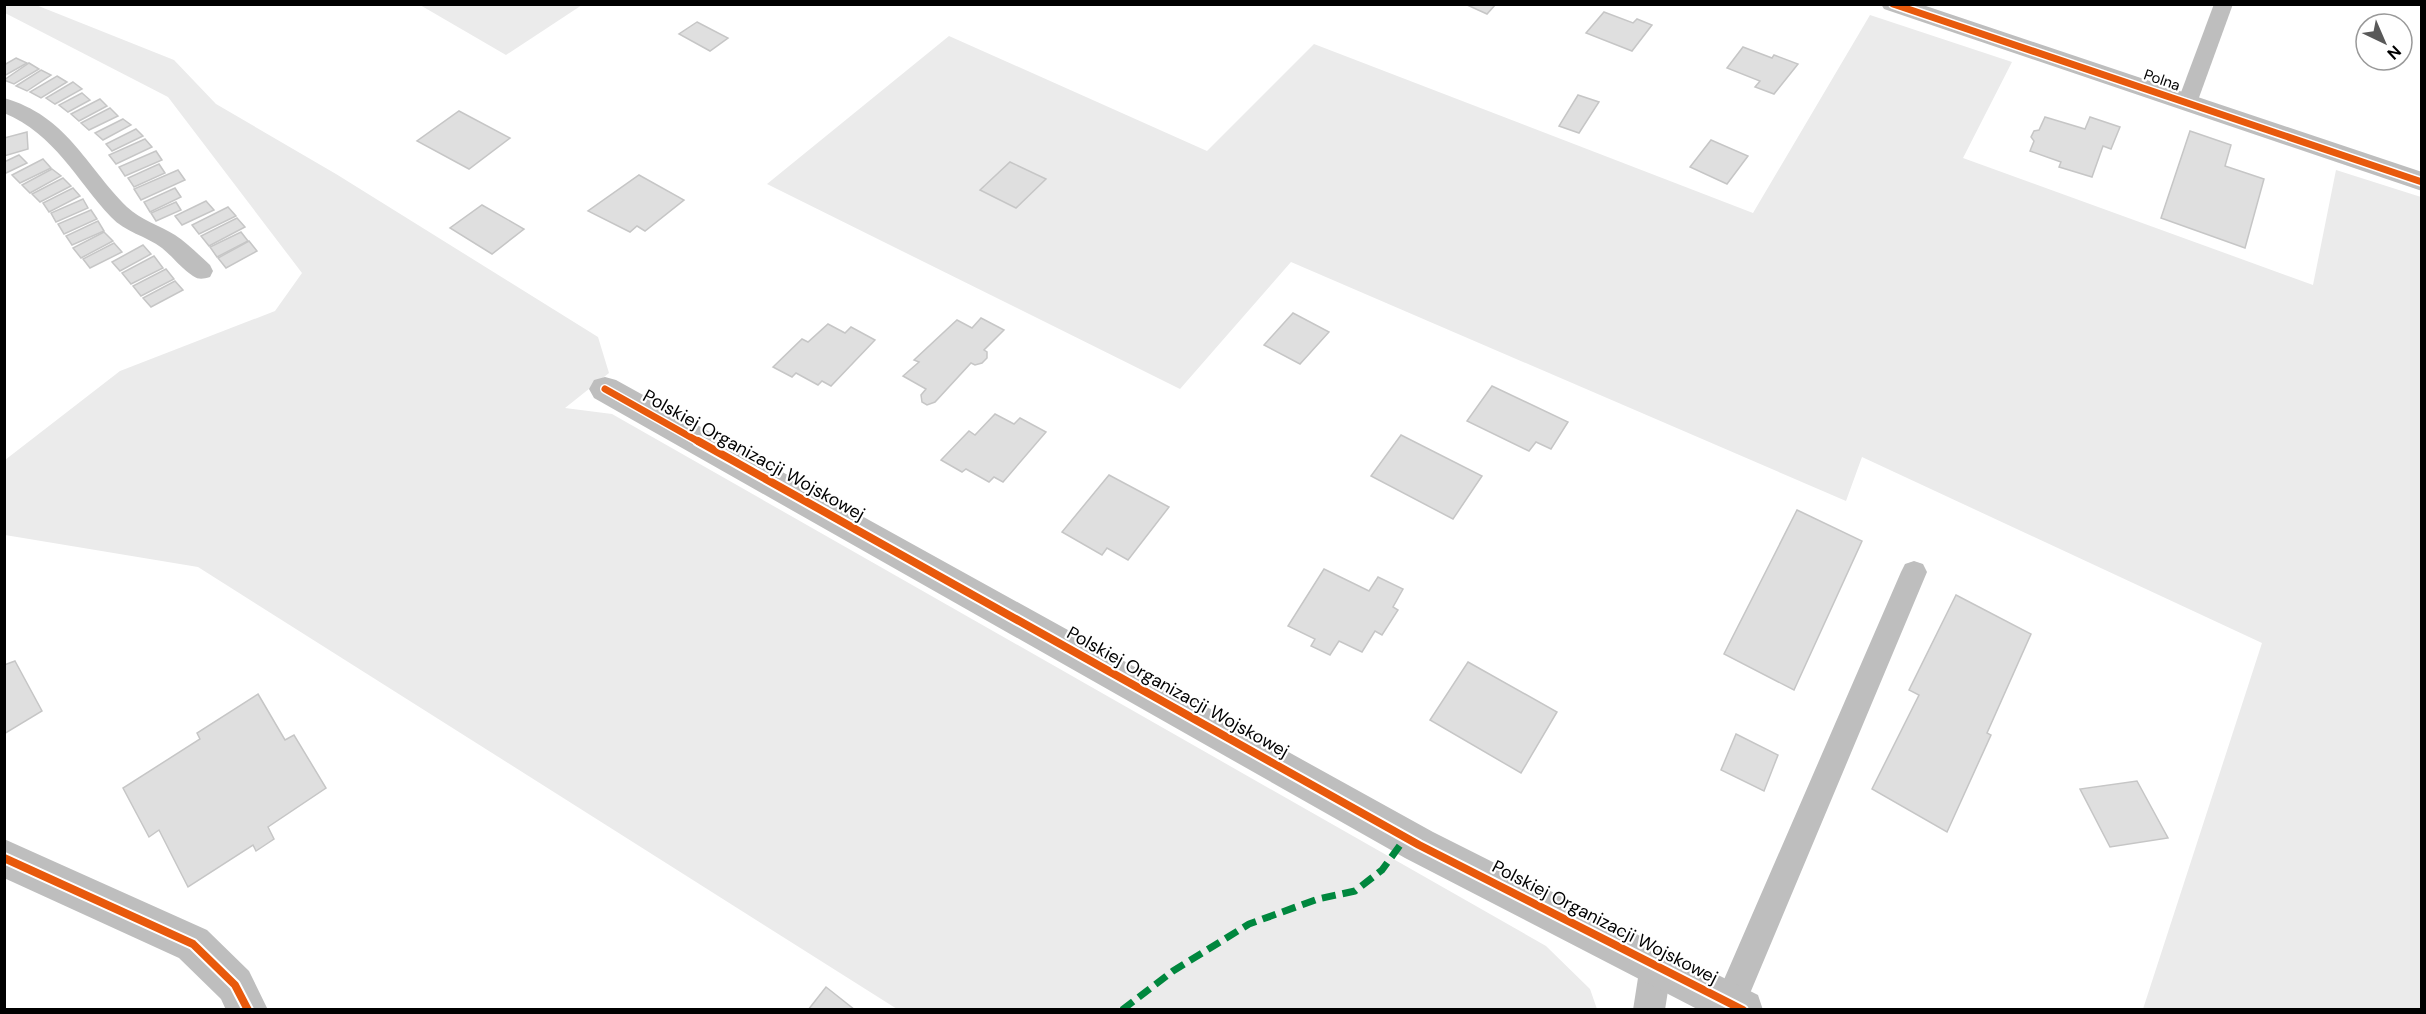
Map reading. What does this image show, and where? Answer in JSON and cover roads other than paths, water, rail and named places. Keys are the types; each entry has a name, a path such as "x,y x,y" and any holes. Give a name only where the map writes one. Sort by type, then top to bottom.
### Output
{"street":[{"name":"Polna","path":"1893,4 2421,182"},
{"name":"Polskiej Organizacji Wojskowej","path":"604,389 1419,844 1737,1006"},
{"path":"4,858 193,944 235,985 248,1010"}],"lane":[{"path":"2187,103 2224,4"},
{"path":"4,105 28,115 53,133 75,155 120,213 141,228 168,241 202,271"},
{"path":"1737,1006 1914,572"},
{"path":"1649,1010 1656,965"}]}
